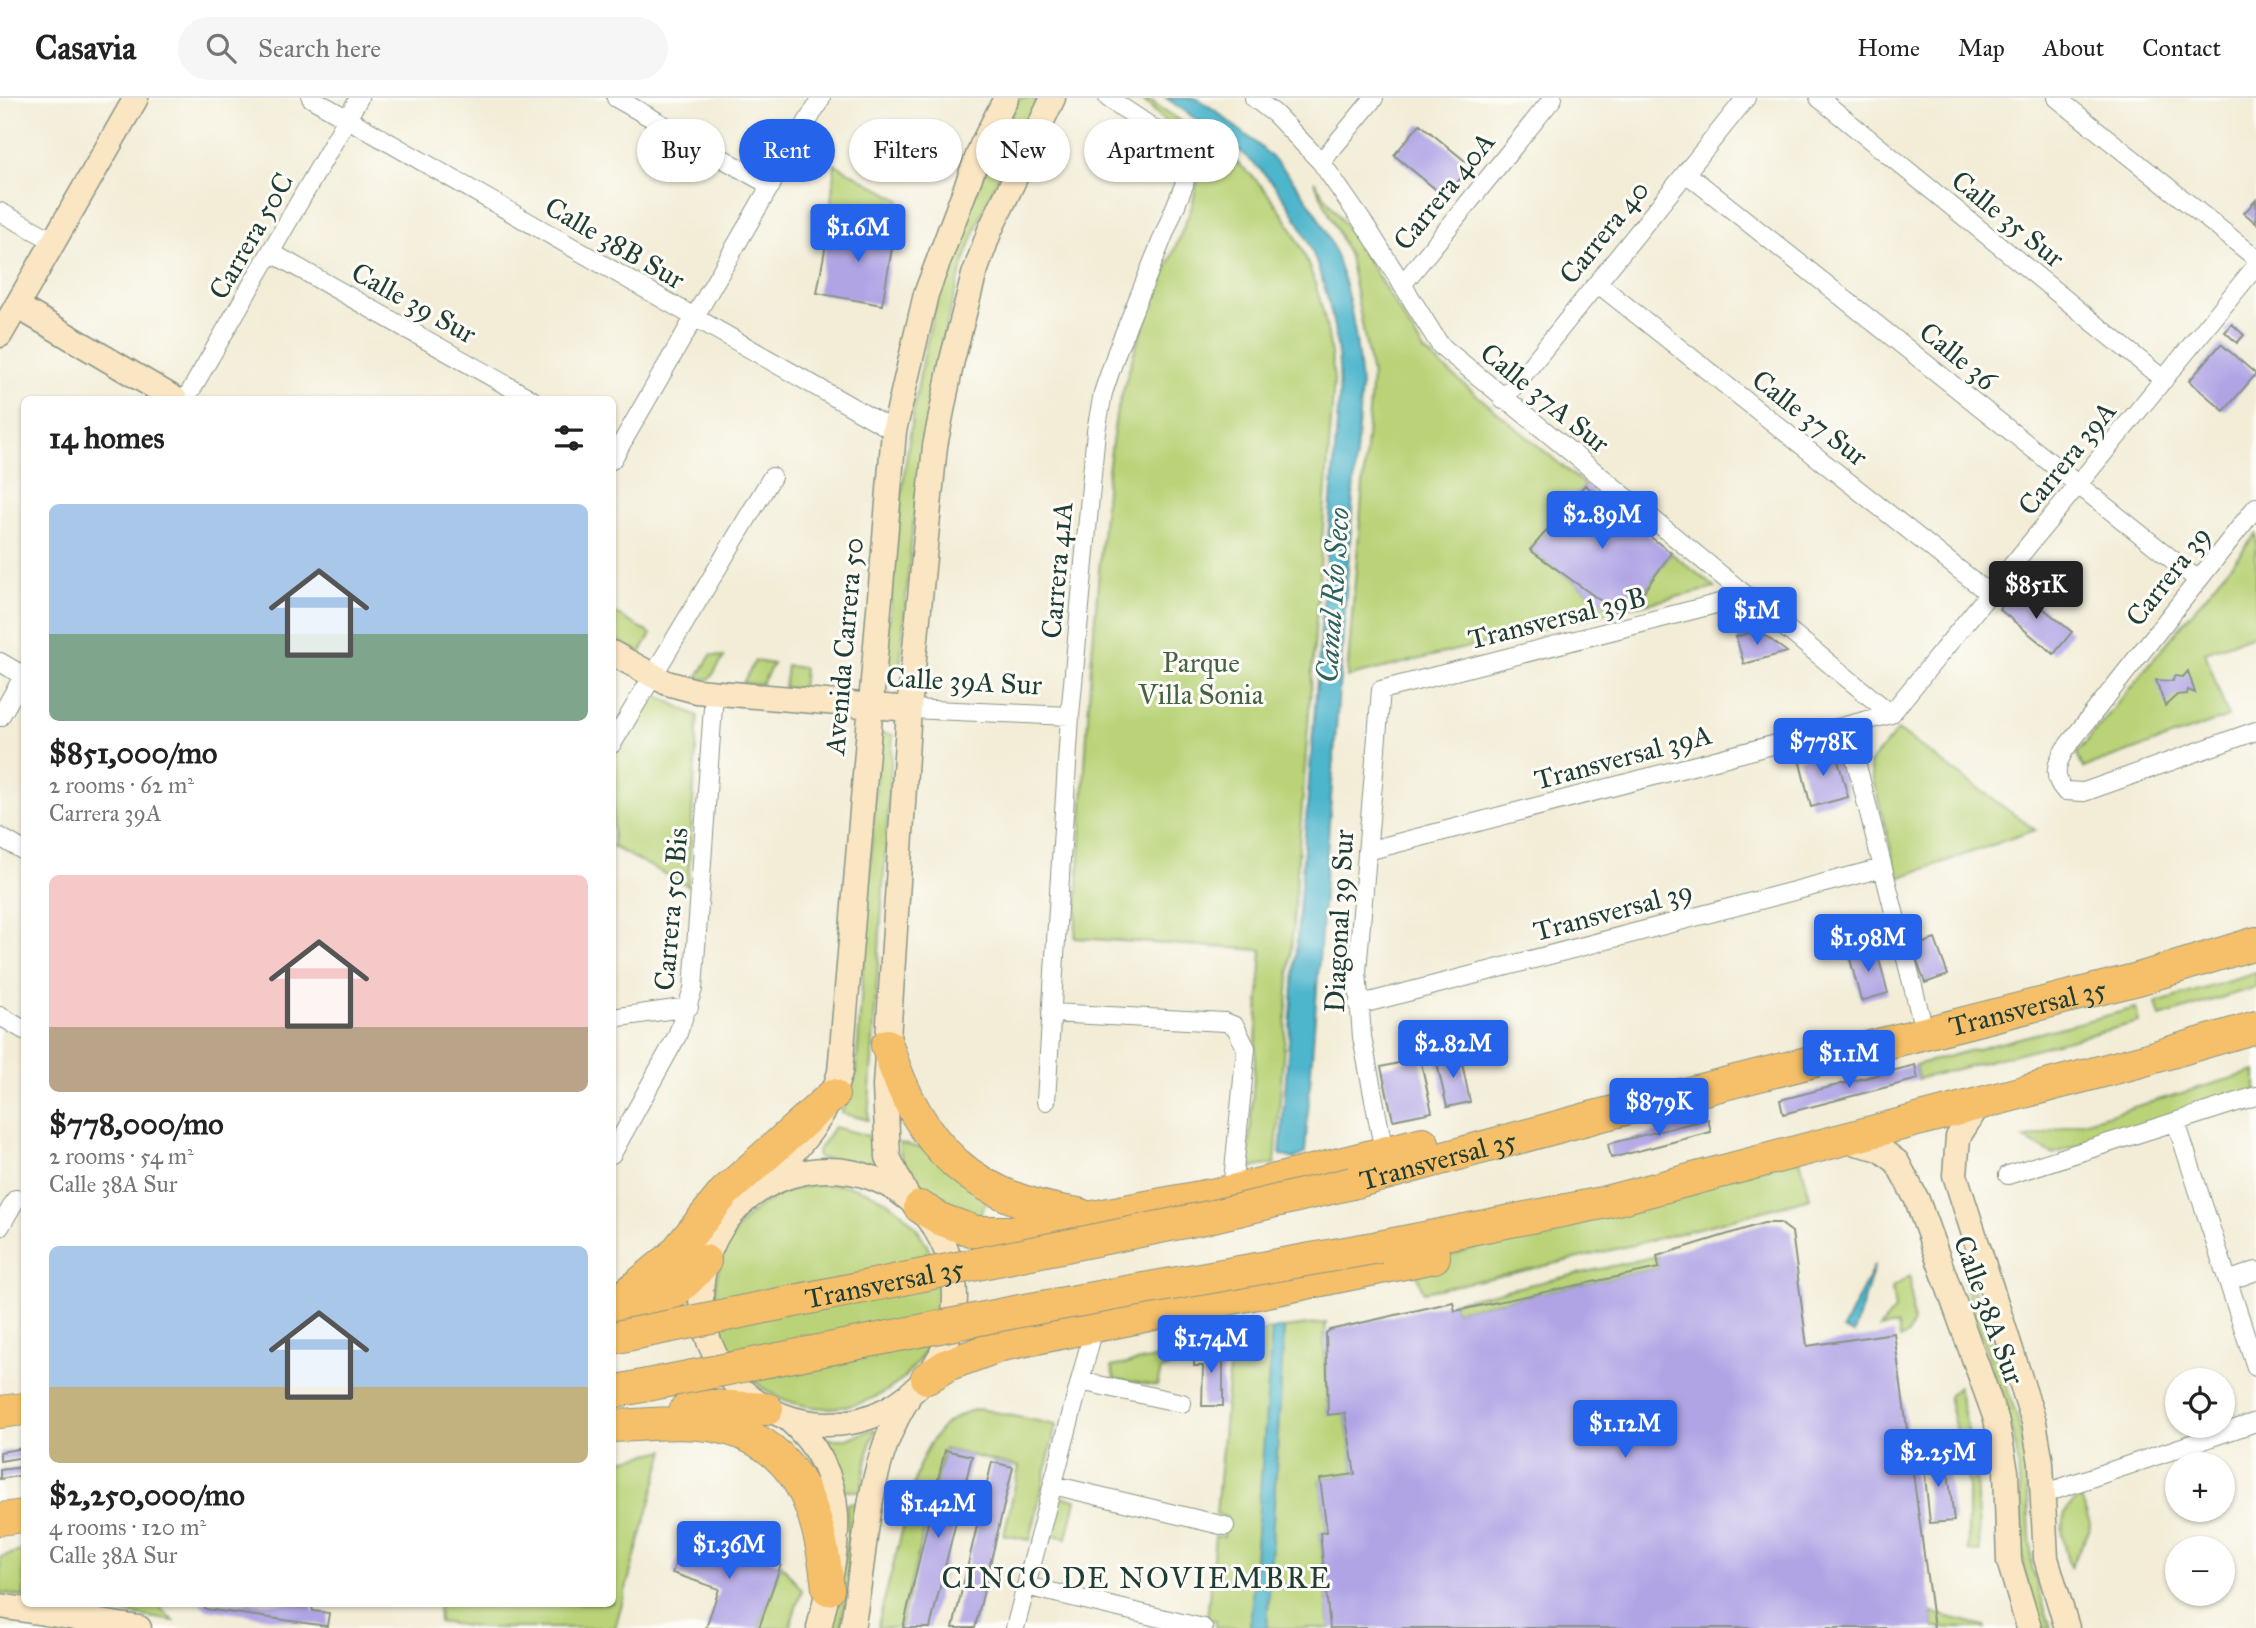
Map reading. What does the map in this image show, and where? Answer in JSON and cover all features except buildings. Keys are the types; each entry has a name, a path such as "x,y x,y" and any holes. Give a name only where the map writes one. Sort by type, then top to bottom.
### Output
{"highway":[{"name":"Transversal 35","path":"616,1337 1209,1217 1352,1183 1594,1117 2138,979 2256,943"},
{"name":"Transversal 35","path":"616,1391 1020,1311 1379,1247 1602,1203 1979,1104 2256,1027"},
{"path":"887,1045 900,1087 919,1124 955,1163 975,1178 1037,1205 1102,1217"},
{"path":"616,1303 672,1257 724,1193 832,1095"},
{"path":"913,1201 957,1226 988,1234 1102,1217 1232,1191 1384,1152 1471,1135 1594,1117"},
{"path":"918,1387 947,1364 982,1350 1095,1324 1391,1267 1463,1249 1602,1203"},
{"path":"616,1318 645,1310 672,1296 705,1261"},
{"path":"616,1424 712,1406 777,1413"},
{"path":"0,1412 21,1409"},
{"path":"616,1425 680,1424 722,1428 764,1446 790,1469 811,1503 822,1538 828,1589"}],"main road":[{"name":"Avenida Carrera 50","path":"758,1190 812,1130 832,1095 844,1049 869,706 894,431 926,294 982,145 1006,98"},
{"path":"852,1628 879,1456 889,1430 944,1352 954,1322 957,1291 951,1260 939,1231 913,1201 888,1157 885,1131 887,1045 909,709 935,446 952,360 974,275 990,230 1053,98"},
{"path":"0,335 129,101"},
{"path":"17,306 170,396"},
{"name":"Calle 39A Sur","path":"616,655 653,676 683,688 714,693 909,709"},
{"name":"Calle 38A Sur","path":"1979,1104 1958,1137 1954,1156 1955,1175 2034,1422 2043,1493 2046,1558 2067,1628"},
{"name":"Calle 38A Sur","path":"1840,1139 1873,1146 1897,1162 1917,1200 1996,1419 2006,1471 2009,1561 2029,1628"},
{"path":"819,1628 828,1589 837,1523 831,1483 822,1461 804,1434 744,1392 724,1371 710,1346 702,1318 700,1289 705,1261 718,1234 735,1209 758,1190 781,1178 806,1171 832,1169 859,1173 883,1181 913,1201"},
{"path":"777,1413 818,1424 850,1422 882,1412 918,1387"},
{"path":"0,1606 139,1628"}],"street":[{"name":"Calle 38B Sur","path":"311,98 894,431"},
{"name":"Carrera 50C","path":"188,396 359,98"},
{"path":"616,98 771,186"},
{"path":"616,449 821,98"},
{"name":"Carrera 41A","path":"1046,1101 1070,716 1096,430 1103,393 1184,186 1188,164 1177,144 1108,98"},
{"name":"Calle 37A Sur","path":"1254,98 1275,114 1321,162 1440,345 1503,400 1891,714"},
{"path":"1321,162 1374,98"},
{"name":"Carrera 40A","path":"1402,285 1553,98"},
{"name":"Carrera 40","path":"1503,400 1746,98"},
{"name":"Calle 35 Sur","path":"1819,98 2165,380"},
{"path":"2057,98 2256,258"},
{"name":"Calle 36","path":"1686,173 2198,580"},
{"path":"0,212 54,241"},
{"name":"Calle 39 Sur","path":"272,253 526,396"},
{"name":"Carrera 39A","path":"1891,714 1991,595 2256,267"},
{"name":"Calle 37 Sur","path":"1597,283 1991,595"},
{"path":"616,737 772,477"},
{"name":"Carrera 39","path":"2256,507 2065,749 2057,762 2058,781 2070,793 2084,792 2256,731"},
{"name":"Transversal 39B","path":"1381,690 1747,596"},
{"path":"0,662 21,673"},
{"path":"0,717 21,680"},
{"name":"Diagonal 39 Sur","path":"1381,690 1359,936 1358,1005 1384,1152"},
{"name":"Carrera 50 Bis","path":"616,1142 677,1036 689,1007 696,970 714,693"},
{"name":"Calle 39A Sur","path":"909,709 1070,716"},
{"name":"Transversal 39A","path":"1367,850 1891,714"},
{"path":"1847,726 1925,1034"},
{"path":"0,836 21,849"},
{"name":"Transversal 39","path":"1358,1005 1882,868"},
{"path":"616,1017 689,1007"},
{"path":"1051,1013 1225,1022 1240,1032 1246,1048 1232,1191"},
{"path":"0,1016 21,1028"},
{"path":"2007,1175 2256,1096"},
{"path":"2176,1122 2256,1367"},
{"path":"0,1189 20,1201 0,1227"},
{"path":"2228,1281 2256,1272"},
{"path":"1015,1628 1095,1324"},
{"path":"1080,1381 1182,1403"},
{"path":"2043,1493 2256,1422"},
{"path":"1053,1485 1225,1526"},
{"path":"1026,1586 1202,1628"}],"green space":[{"path":"1020,98 1038,98 1027,119 1010,119"},
{"name":"Parque Villa Sonia","path":"1141,98 1147,98 1178,119 1163,119"},
{"path":"835,164 849,172 849,182 868,182 900,200 896,226 862,220 858,239 828,233"},
{"name":"Parque Villa Sonia","path":"1239,164 1270,196 1286,219 1310,271 1326,325 1334,381 1275,1164 1248,1168 1262,950 1075,938 1091,665 1107,478 1116,415 1136,346 1192,206 1197,182 1239,182"},
{"path":"1314,181 1354,238 1424,351 1585,485 1530,550 1615,611 1347,677 1372,376 1349,256"},
{"path":"981,182 996,182 977,225 948,318 920,467 900,668 885,668 903,482 917,391 937,300 963,222"},
{"path":"2256,534 2256,634 2205,652 2228,717 2083,768 2077,753"},
{"path":"1671,553 1716,588 1633,607"},
{"path":"616,614 651,634 640,653 616,639"},
{"path":"711,655 724,657 710,679 697,678"},
{"path":"755,661 773,664 761,685 743,683"},
{"path":"787,666 804,668 802,689 784,688"},
{"path":"652,693 698,716 688,886 616,849 616,754"},
{"path":"1898,730 2035,830 1898,878 1869,764"},
{"path":"879,733 893,735 868,1120 841,1113 856,1075"},
{"path":"2256,973 2256,987 2160,1017 2156,1003"},
{"path":"2136,1008 2139,1022 1918,1079 1915,1065"},
{"path":"2256,1071 2256,1090 2052,1154 2025,1139"},
{"path":"834,1127 869,1136 878,1168 848,1160 818,1158 817,1152"},
{"path":"899,1143 929,1150 988,1198 976,1224 936,1202 915,1184 902,1159"},
{"path":"1800,1159 1810,1198 1666,1237 1423,1292 1414,1266 1596,1212"},
{"path":"827,1184 849,1186 880,1197 898,1209 914,1225 926,1243 934,1263 939,1296 937,1318 926,1349 914,1367 898,1383 880,1395 860,1403 827,1408 805,1406 774,1395 756,1383 740,1367 728,1349 720,1329 715,1296 717,1274 728,1243 740,1225 756,1209 774,1197 794,1189"},
{"path":"1657,1256 1659,1268 1455,1311 1453,1302"},
{"path":"1910,1276 1913,1322 1908,1335 1900,1339 1898,1325 1880,1328 1895,1310 1892,1288"},
{"path":"1969,1277 2018,1420 2026,1466 2032,1569 2051,1628 2042,1628 2024,1571 2018,1462 2013,1433 1963,1279"},
{"path":"1326,1323 1324,1340 1328,1414 1345,1413 1355,1474 1320,1479 1327,1532 1320,1533 1330,1628 1267,1628 1284,1328"},
{"path":"1272,1330 1250,1628 1215,1628 1216,1620 1207,1619 1215,1536 1224,1537 1226,1517 1216,1514 1232,1337"},
{"path":"1185,1352 1184,1363 1161,1370 1157,1386 1115,1379 1111,1367"},
{"path":"1958,1387 1975,1462 1980,1552 1968,1551 1968,1482 1948,1396"},
{"path":"980,1409 1056,1425 1030,1540 1004,1535 1019,1467 944,1449 900,1628 877,1628 924,1455 935,1436 949,1421"},
{"path":"874,1429 876,1431 870,1444 861,1491 845,1491 836,1461 824,1439 847,1439"},
{"path":"665,1450 615,1628 482,1628 439,1622 438,1607 616,1607 616,1461"},
{"path":"1059,1496 1076,1500 1067,1538 1048,1534"},
{"path":"2081,1498 2091,1527 2070,1568 2063,1539 2063,1519 2072,1504"},
{"path":"859,1503 841,1628 831,1628 848,1535 846,1504"},
{"path":"21,1551 21,1596 0,1593 0,1557"},
{"path":"781,1564 802,1590 789,1628 759,1628"},
{"path":"87,1607 159,1607 174,1621"},
{"path":"1932,1613 1985,1626 1986,1628 1934,1628"}],"water":[{"path":"1166,98 1197,99 1225,119 1196,119"},
{"name":"Canal Río Seco","path":"1239,129 1271,157 1296,184 1316,213 1343,277 1351,311 1361,387 1305,1153 1294,1159 1280,1155 1339,373 1337,347 1326,292 1307,239 1281,194 1239,150"},
{"path":"1875,1264 1854,1334 1843,1329"},
{"path":"1284,1328 1267,1628 1250,1628 1272,1330"}],"district":[{"name":"CINCO DE NOVIEMBRE","path":"1137,1578"}]}
